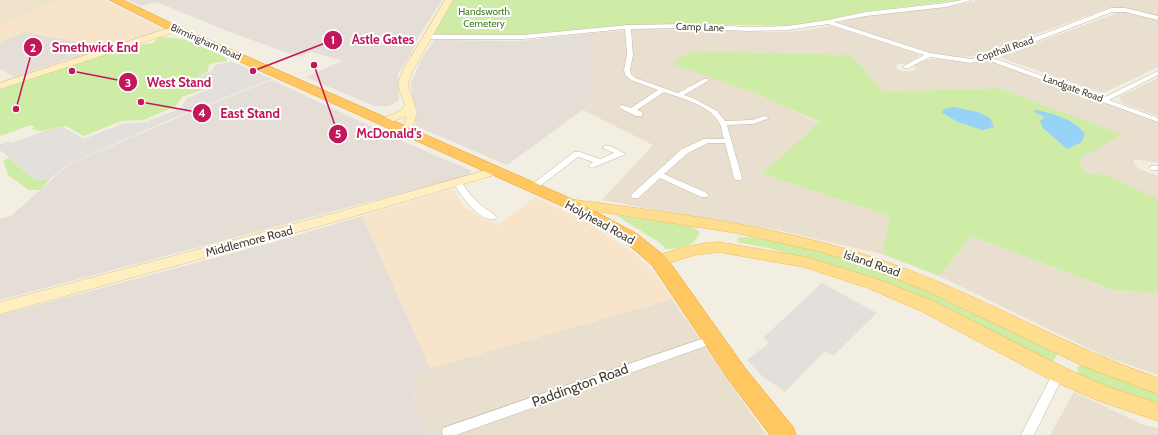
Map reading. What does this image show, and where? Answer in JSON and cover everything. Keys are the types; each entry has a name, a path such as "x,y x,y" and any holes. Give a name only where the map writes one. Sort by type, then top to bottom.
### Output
{"highway":[{"name":"Birmingham Road","path":"115,0 175,29 407,131"},
{"name":"Holyhead Road","path":"407,131 568,203 631,238 659,261 737,374 784,435"}],"main road":[{"name":"Island Road","path":"568,203 745,231 830,249 864,259 936,288 1070,353 1111,370 1158,386"},
{"path":"694,222 703,225 706,229 709,241 704,247"},
{"path":"734,249 729,244 729,239 738,233 745,231"},
{"name":"Island Road","path":"659,261 685,251 704,247 734,249 806,262 874,284 927,306 1058,374 1106,395 1158,412"},
{"path":"1058,374 1070,353"}],"street":[{"path":"407,131 412,112 403,84 407,72 449,0"},
{"name":"Camp Lane","path":"428,37 523,37 628,27 683,26 777,29 806,26 866,14 946,5 969,0"},
{"name":"Copthall Road","path":"828,22 929,55 971,61 988,58 1111,10 1125,10 1158,18"},
{"path":"628,27 630,55 627,70 628,75 632,79 694,100 715,112 723,124 729,141 738,178"},
{"path":"0,86 175,29"},
{"path":"906,67 929,55"},
{"name":"Landgate Road","path":"988,58 1158,120"},
{"path":"1104,100 1158,73"},
{"path":"679,95 700,82"},
{"path":"631,111 663,90"},
{"path":"386,121 404,113 409,106"},
{"path":"622,107 639,114"},
{"path":"723,124 768,120 757,113"},
{"path":"635,196 685,151 697,144 707,141 729,141"},
{"path":"533,187 577,154 595,163 610,159 620,154 607,148"},
{"name":"Middlemore Road","path":"0,308 458,183 497,171"},
{"path":"659,175 704,195"},
{"path":"458,183 461,190 473,205 492,217"},
{"name":"Paddington Road","path":"448,434 713,339"},
{"path":"1027,435 1058,374"}],"shaded area":[{"path":"0,0 63,0 49,3 0,26"},
{"path":"63,0 104,0 160,28 159,31 105,50 82,43 0,41 0,26 49,3"},
{"path":"128,0 442,0 419,36 411,54 398,74 399,100 389,106 374,106 306,77 342,61 341,60 311,52 299,57 227,31 157,2 141,6"},
{"path":"978,0 1158,0 1158,17 1131,9 1108,8 976,56 967,57 955,57 933,53 839,24 851,18 969,3"},
{"path":"1120,12 1128,12 1158,20 1158,67 1103,93 1004,59 1001,56"},
{"path":"831,26 918,54 919,56 907,64 897,64 896,68 901,71 914,71 916,68 914,66 925,60 934,59 971,62 991,61 1158,122 1158,163 1134,160 1133,163 1139,169 1158,176 1158,199 1104,174 1094,175 1083,170 1079,158 1121,134 998,88 884,92 851,55 690,51 673,64 752,92 820,123 762,174 890,216 882,254 777,230 708,220 602,200 653,145 583,110 592,103 593,33 645,29 782,32"},
{"path":"25,32 82,43 105,50 80,58 71,58 14,77 0,69 0,42"},
{"path":"593,33 592,103 507,165 416,126 411,83 421,60 434,40 519,41"},
{"path":"233,62 272,79 183,114 67,165 50,179 35,180 0,150 0,144 8,141 11,143 45,131 63,127 84,139 122,124 149,122 150,120 180,109 187,98 212,88 195,79 212,71 215,65"},
{"path":"1158,78 1158,116 1122,103 1119,97"},
{"path":"272,80 400,140 472,171 466,176 0,300 0,219 11,216 68,165 189,113"},
{"path":"453,189 464,208 497,225 535,197 585,221 633,252 656,275 672,299 430,368 362,216"},
{"path":"362,216 430,368 410,380 426,435 0,435 0,315 278,241"},
{"path":"971,236 1112,290 1158,293 1158,375 1104,356 939,276"},
{"path":"822,283 877,313 833,356 825,351 785,392 762,376 747,360 769,343 763,338"},
{"path":"672,299 766,435 426,435 410,379 430,368"},
{"path":"1074,392 1144,425 1158,428 1158,435 1050,435"}],"green space":[{"name":"Handsworth Cemetery","path":"452,0 961,0 863,12 827,20 786,26 684,24 632,25 517,35 432,34"},
{"path":"159,37 183,39 221,55 226,58 227,61 209,64 208,71 193,80 207,88 182,97 176,106 144,120 121,121 84,136 66,126 41,131 31,129 35,127 31,125 0,136 0,88 126,47 153,43"},
{"path":"690,51 851,55 884,92 998,88 1122,134 1079,159 1083,170 1094,175 1104,174 1158,199 1158,293 1113,290 971,236 939,276 882,254 890,216 762,174 820,122 752,92 672,64"},
{"path":"9,158 35,180 50,179 40,190 29,190 9,176 3,161"},
{"path":"616,215 690,226 699,231 698,236 687,246 676,249 666,249 660,243"},
{"path":"742,237 783,241 824,250 865,263 905,278 1059,351 1052,364 937,305 872,277 768,248 737,242 738,238"},
{"path":"1083,363 1158,389 1158,408 1080,377 1077,368"}],"water":[{"path":"954,107 978,112 990,118 994,127 983,130 958,122 942,113 944,109"},
{"path":"1036,110 1057,115 1075,124 1085,134 1082,142 1067,149 1043,128 1040,121 1045,117 1034,112"}],"place":[{"name":"McDonald's","path":"314,65"},
{"name":"West Stand","path":"72,71"},
{"name":"Astle Gates","path":"253,71"},
{"name":"East Stand","path":"141,102"},
{"name":"Smethwick End","path":"16,109"}]}
